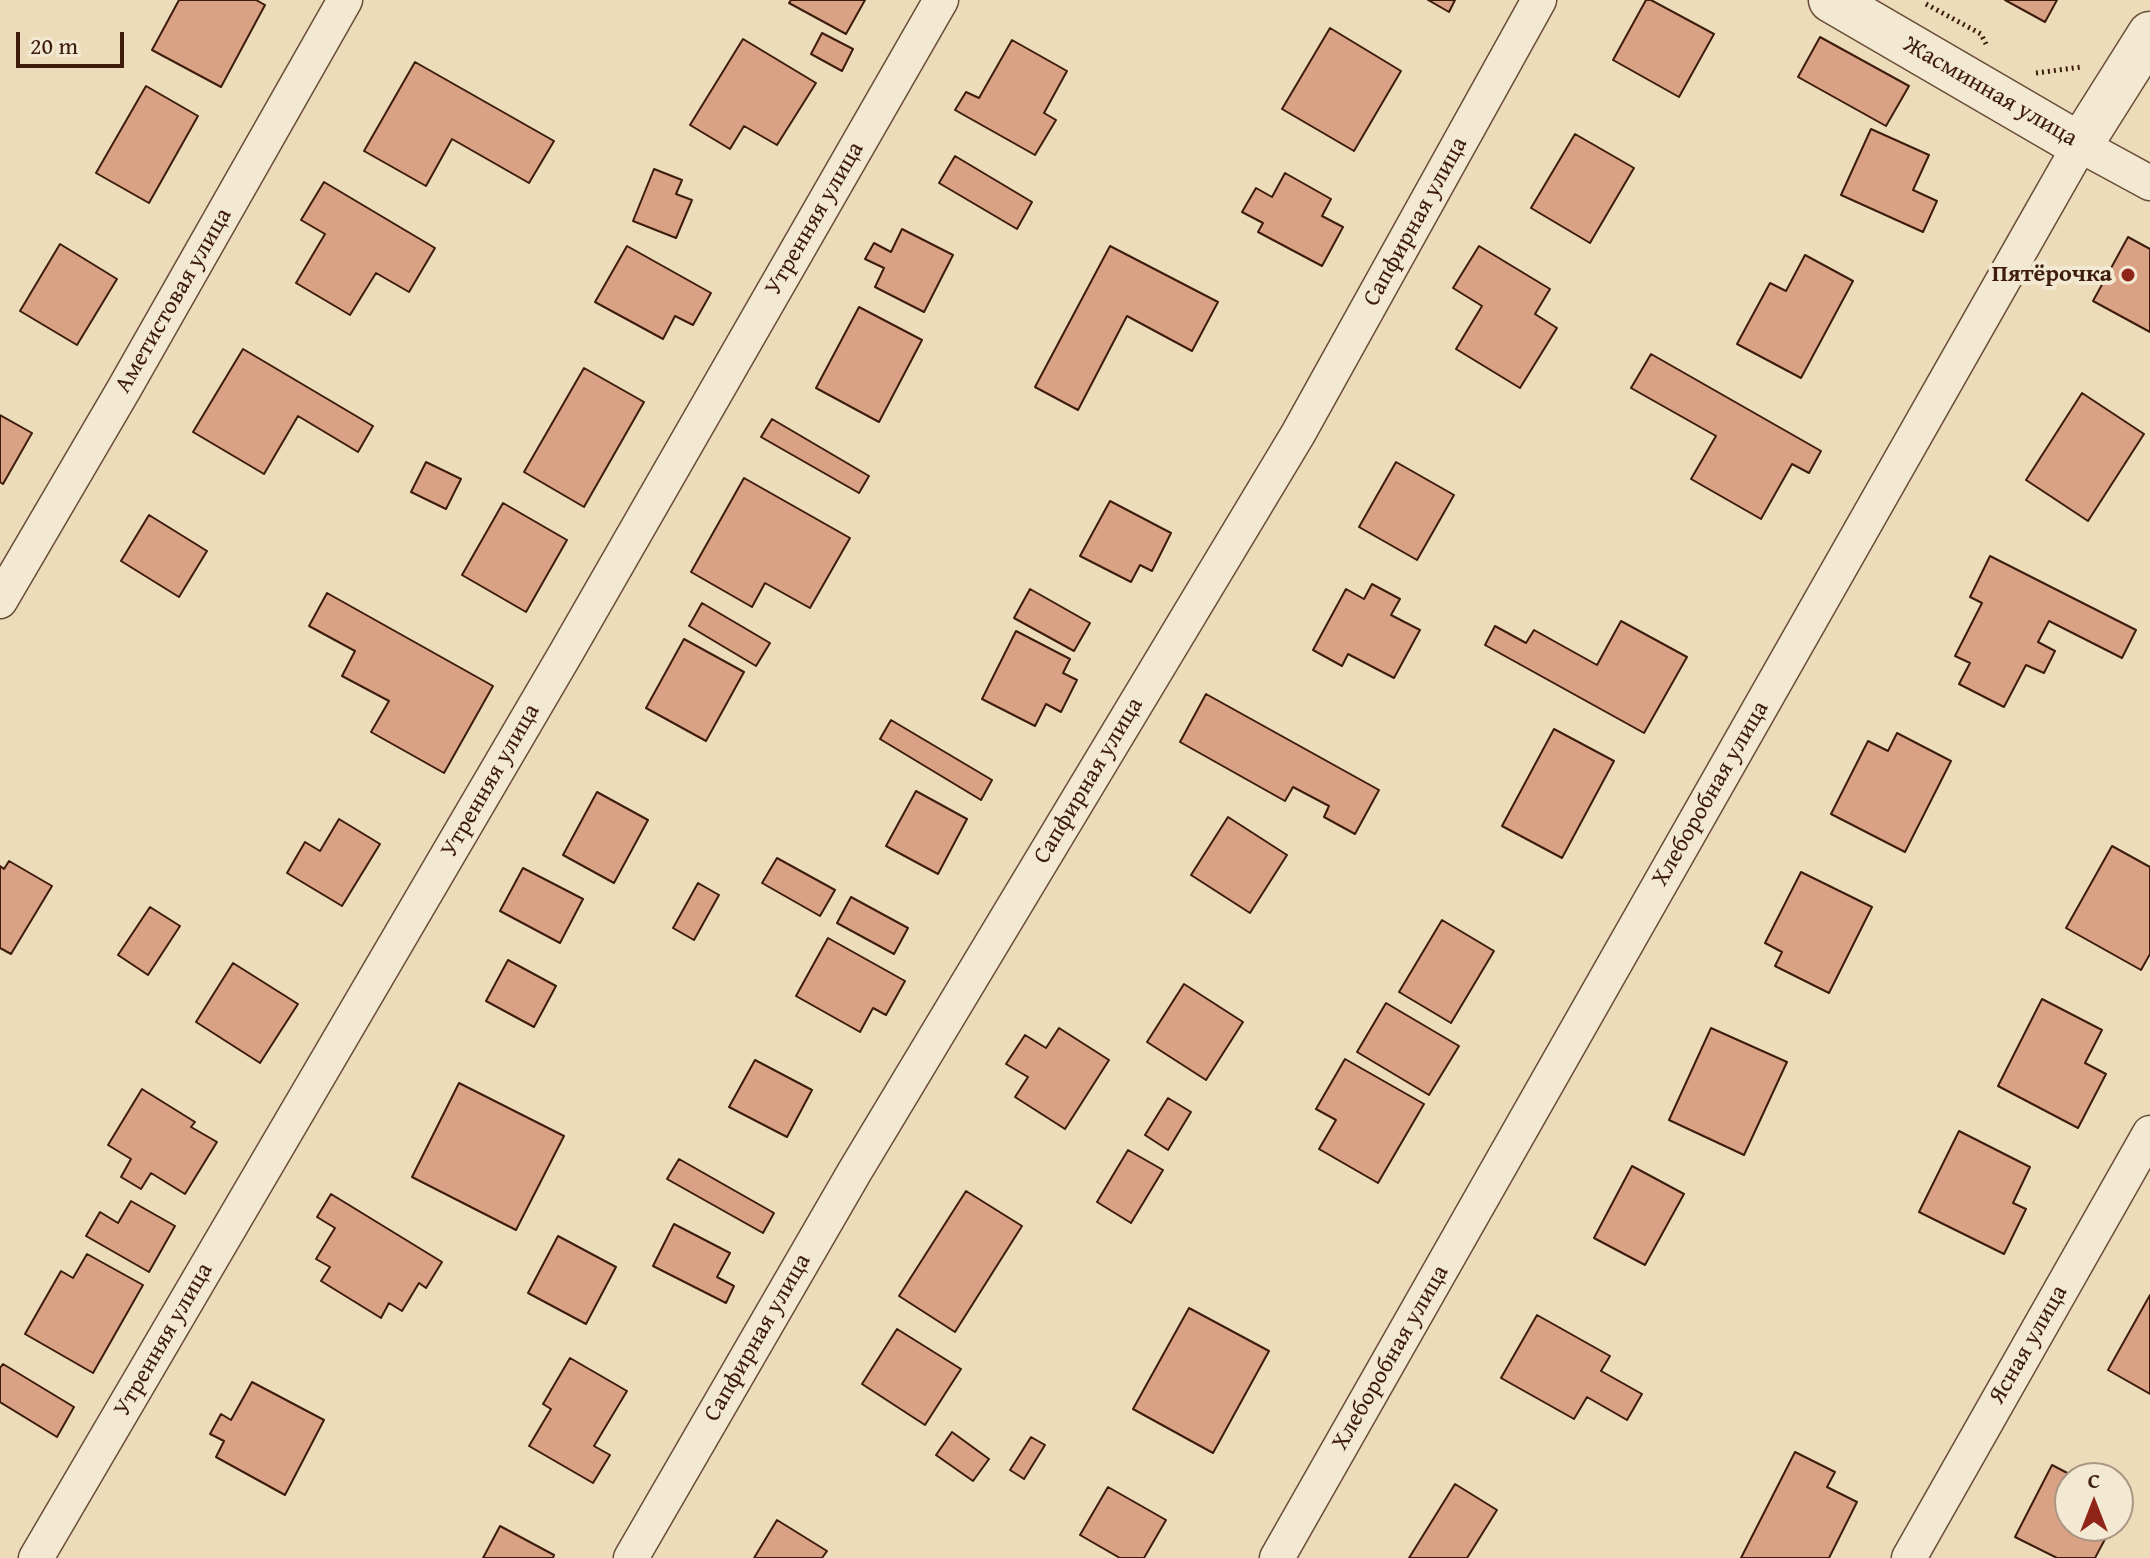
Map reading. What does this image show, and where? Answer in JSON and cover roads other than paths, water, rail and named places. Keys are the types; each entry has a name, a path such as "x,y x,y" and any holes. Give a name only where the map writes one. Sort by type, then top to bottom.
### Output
{"street":[{"name":"Аметистовая улица","path":"0,601 345,0"},
{"name":"Утренняя улица","path":"36,1558 558,666 941,0"},
{"name":"Сапфирная улица","path":"631,1558 855,1171 1298,434 1539,0"},
{"name":"Жасминная улица","path":"1831,0 2150,183"},
{"name":"Хлеборобная улица","path":"1277,1558 2080,145 2150,34"},
{"name":"Ясная улица","path":"1909,1558 2150,1133"}],"place":[{"name":"Пятёрочка","path":"2128,275"}]}
